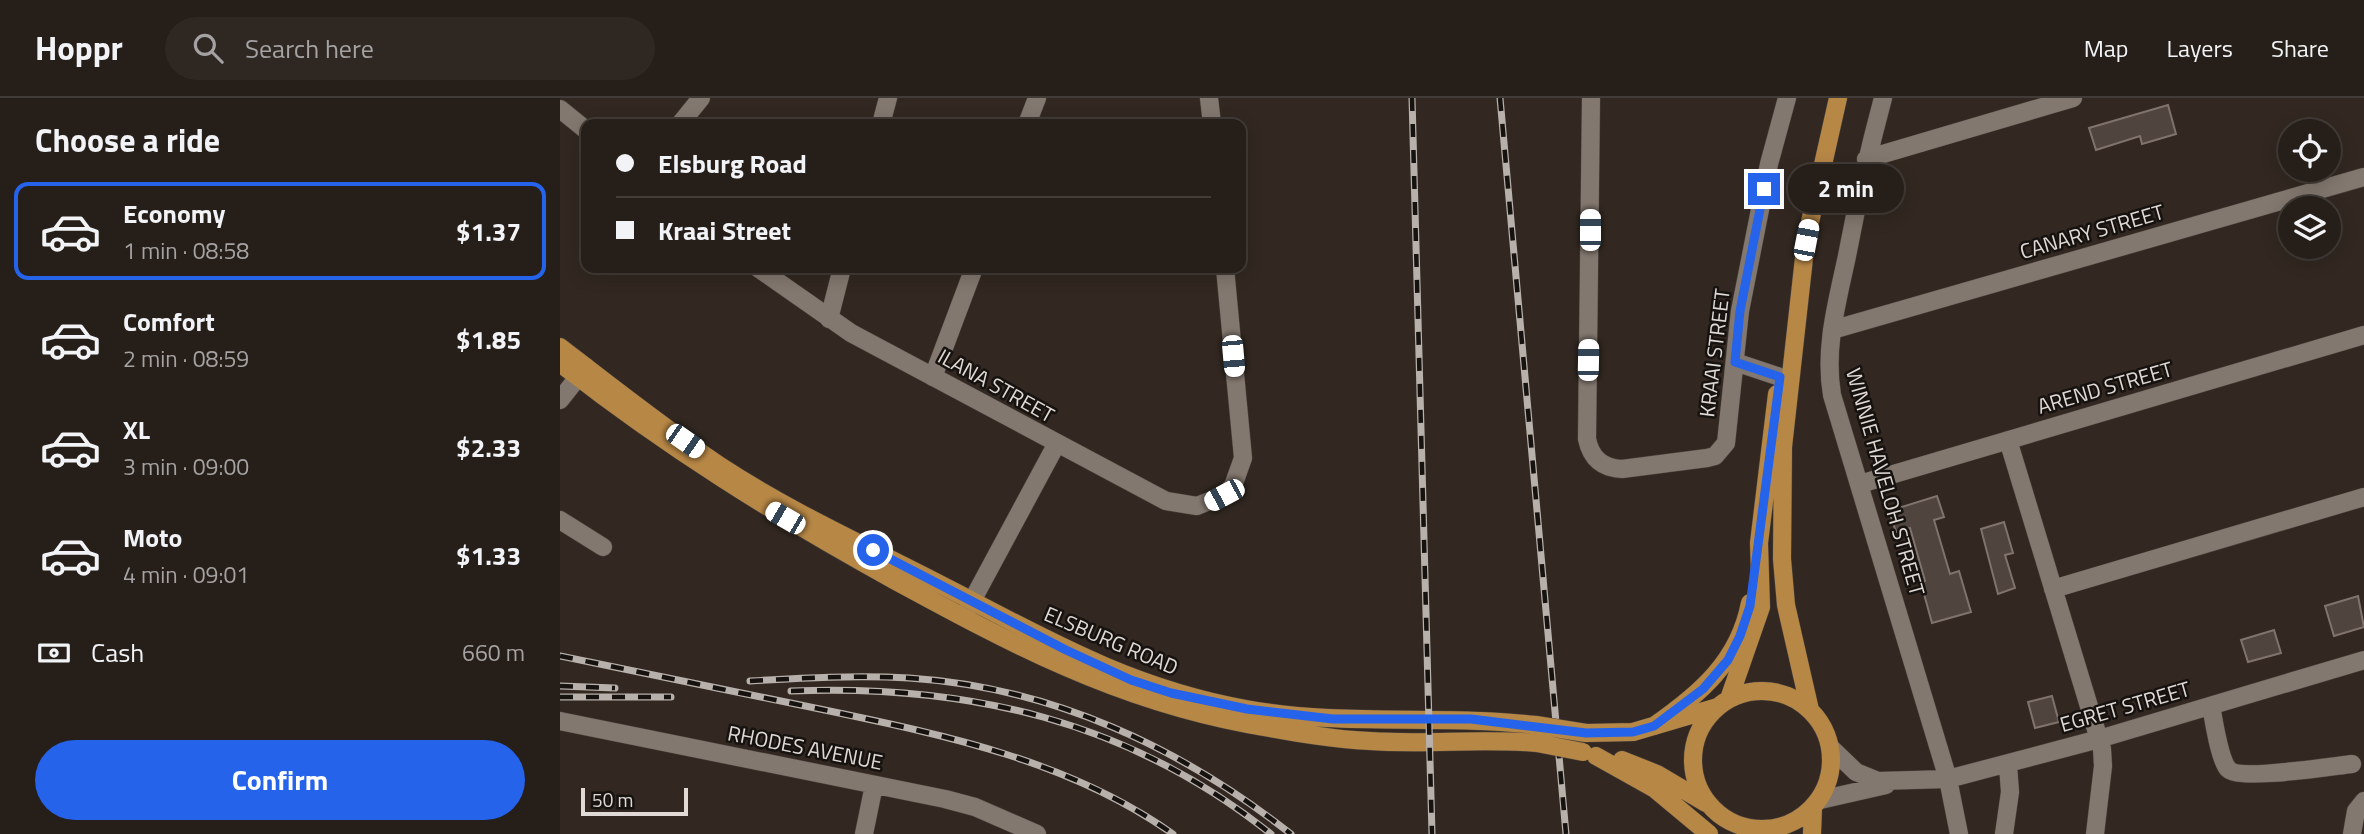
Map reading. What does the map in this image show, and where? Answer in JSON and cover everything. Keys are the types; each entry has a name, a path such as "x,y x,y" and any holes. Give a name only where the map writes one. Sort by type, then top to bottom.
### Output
{"main road":[{"path":"1654,726 1703,689 1728,660 1750,606 1769,443 1785,380 1809,228 1838,98"},
{"name":"ELSBURG ROAD","path":"560,347 582,373 642,428 715,476 964,618 1053,664 1168,705 1245,723 1371,741 1482,740 1536,734 1607,734 1654,726 1724,703"},
{"name":"ELSBURG ROAD","path":"560,363 582,373 722,467 791,508 1097,665 1171,693 1247,709 1333,719 1471,719 1536,734 1589,754 1612,757 1657,774 1706,803"},
{"path":"1785,380 1782,559 1790,632 1810,710"},
{"path":"1724,703 1761,607 1759,543"},
{"path":"1812,834 1816,804 1830,774 1830,747 1823,727 1810,710 1792,698 1772,692 1750,692 1724,703 1701,726 1694,745 1692,765 1696,785 1706,803 1728,826 1770,829 1794,822 1816,804"},
{"path":"1589,754 1655,789 1709,834"}],"street":[{"path":"684,119 701,98"},
{"path":"882,119 888,98"},
{"path":"1029,119 1037,98"},
{"path":"1209,98 1211,119"},
{"name":"KRAAI STREET","path":"1591,98 1587,439 1594,458 1602,465 1622,469 1715,456 1726,443 1740,311 1769,164 1787,98"},
{"name":"WINNIE HAVELOH STREET","path":"1883,98 1866,159 1832,330 1828,371 1832,395 1948,779 1959,834"},
{"path":"1866,159 2073,98"},
{"path":"560,109 581,126"},
{"name":"CANARY STREET","path":"1832,330 2364,177"},
{"name":"ILANA STREET","path":"765,273 829,319 1056,444 1167,501 1196,506 1224,495 1233,486 1243,458 1225,273"},
{"path":"829,319 841,273"},
{"path":"933,377 972,273"},
{"name":"AREND STREET","path":"1860,484 2364,335"},
{"path":"1735,362 1785,380"},
{"path":"560,400 582,373"},
{"path":"2008,440 2099,739 2104,766 2095,834"},
{"path":"964,618 971,600 1056,444"},
{"path":"2053,589 2364,497"},
{"path":"560,520 603,547"},
{"name":"EGRET STREET","path":"1896,783 1948,779 2008,765 2364,660"},
{"path":"2211,706 2224,758 2233,773 2250,774 2353,764"},
{"name":"RHODES AVENUE","path":"560,721 975,807 1037,834"},
{"path":"1830,747 1856,772 1878,781 1896,783"},
{"path":"2004,834 2010,792 2008,765"},
{"path":"1816,804 1896,783"},
{"path":"864,834 874,785"},
{"path":"2357,827 2356,811 2364,801"}],"building":[{"path":"2168,105 2176,134 2142,144 2140,136 2096,150 2089,128"},
{"path":"1937,496 1944,517 1934,520 1950,574 1959,571 1971,612 1932,623 1921,583 1925,581 1910,528 1896,532 1889,511"},
{"path":"2004,522 2013,553 2005,555 2015,588 1998,594 1981,529"},
{"path":"2358,596 2364,627 2334,636 2325,606"},
{"path":"2274,630 2281,653 2248,662 2241,640"},
{"path":"2052,696 2059,722 2035,728 2028,702"}],"railway":[{"path":"1412,98 1432,834"},
{"path":"1500,98 1566,834"},
{"path":"560,656 908,728 1001,753 1090,786 1173,834"},
{"path":"750,681 849,677 909,678 962,684 1063,708 1159,749 1204,774 1291,834"},
{"path":"560,686 615,688"},
{"path":"791,691 857,690 921,694 984,703 1045,718 1104,737 1161,763 1217,795 1271,834"},
{"path":"560,697 671,697"}],"route":[{"path":"873,550 1097,665 1171,693 1247,709 1333,719 1471,719 1607,734 1633,732 1654,726 1689,702 1716,675 1728,660 1740,636 1750,606 1769,443 1780,377 1735,362 1740,311 1764,189"}]}
